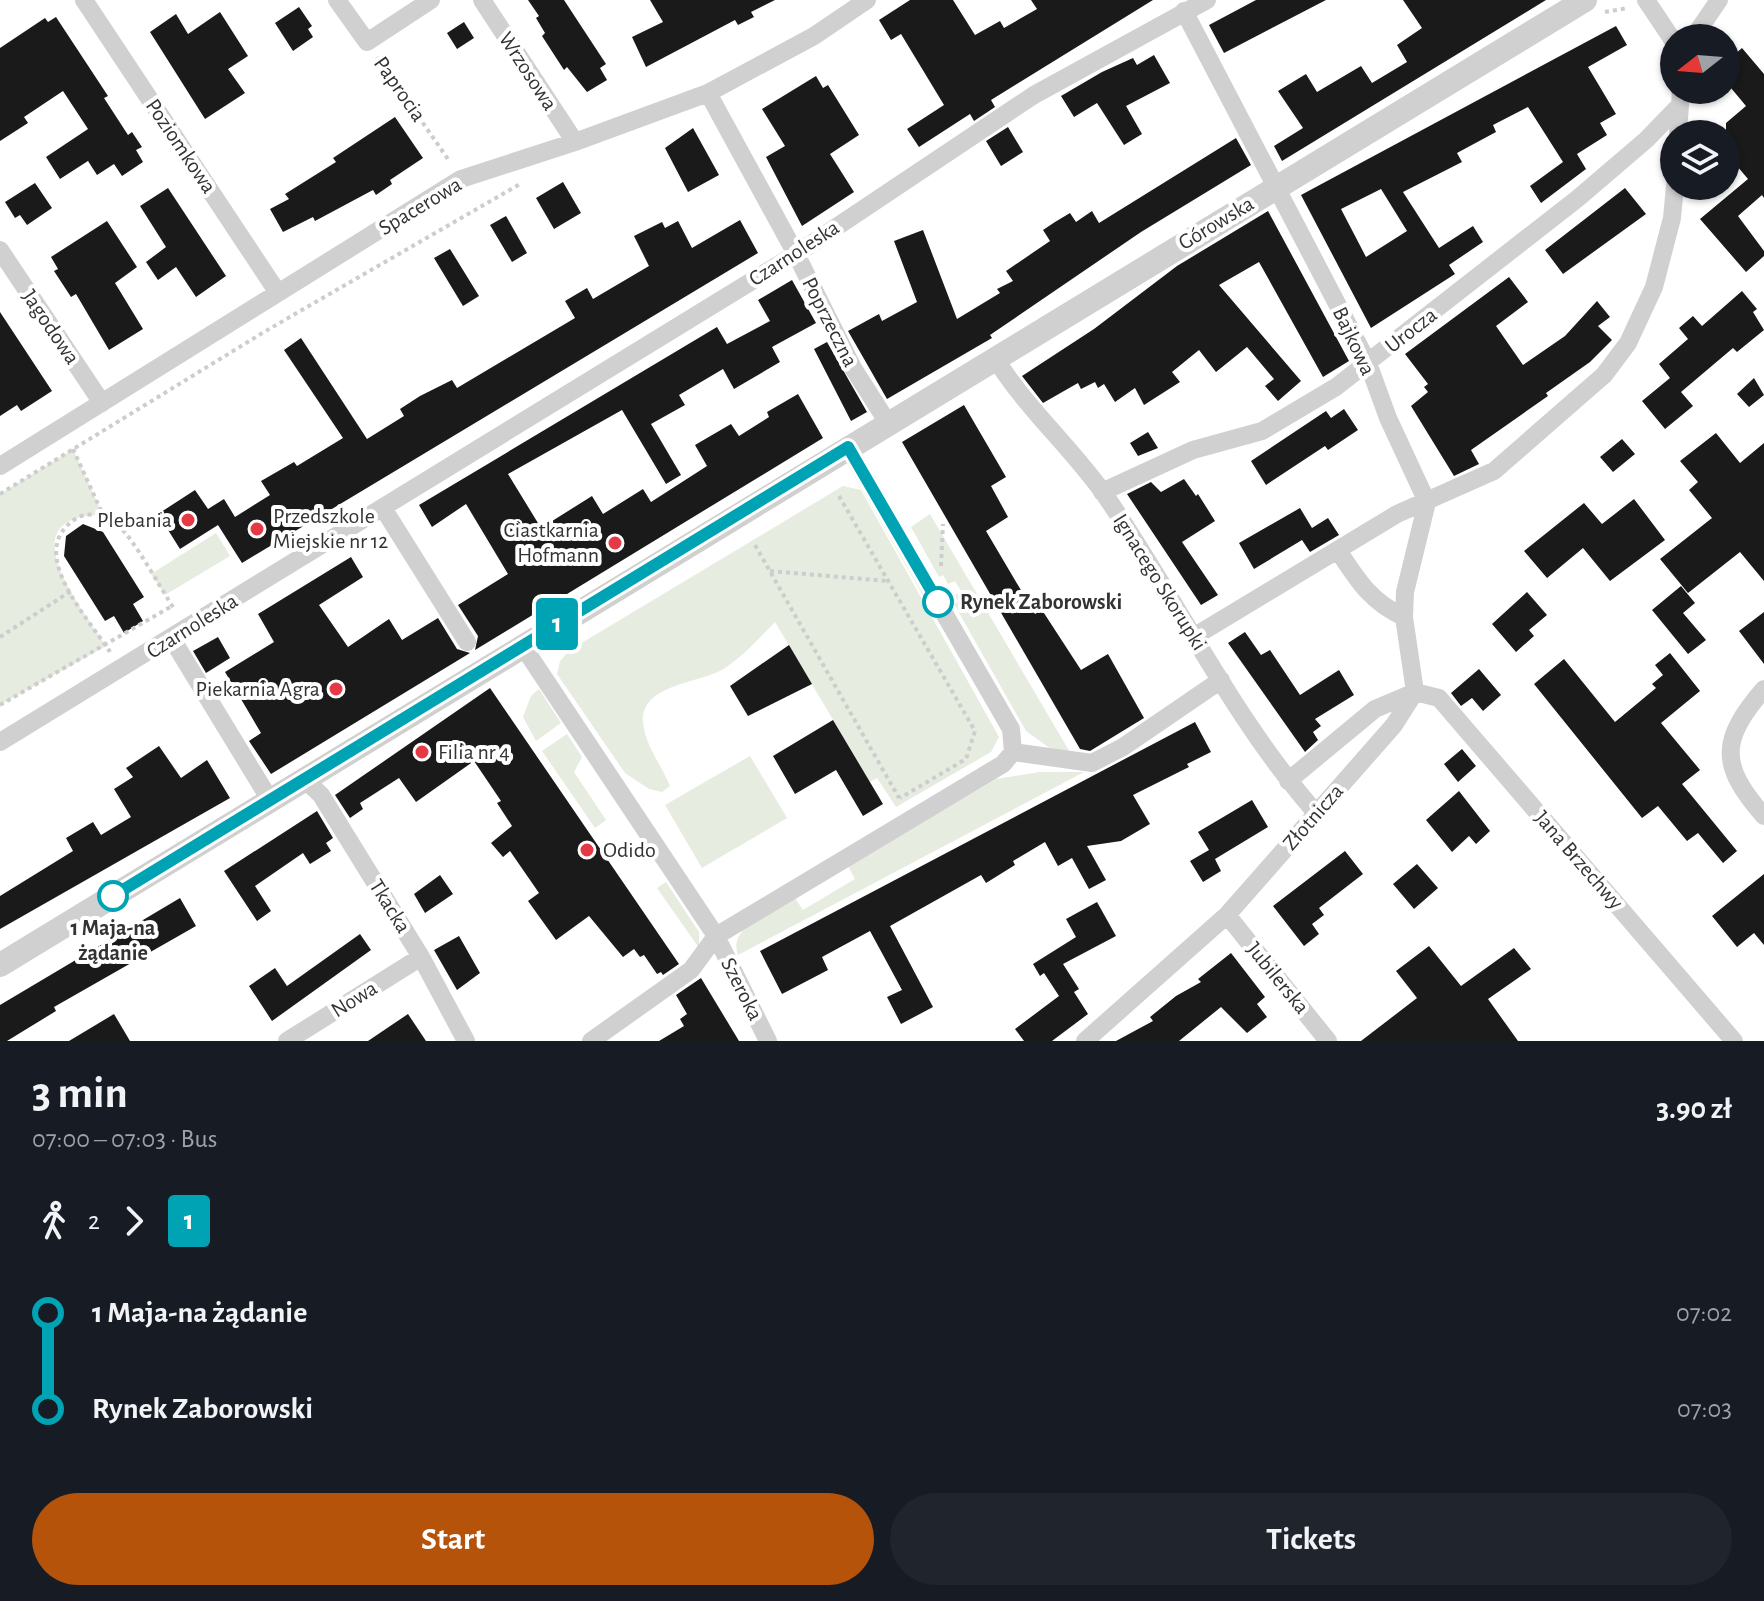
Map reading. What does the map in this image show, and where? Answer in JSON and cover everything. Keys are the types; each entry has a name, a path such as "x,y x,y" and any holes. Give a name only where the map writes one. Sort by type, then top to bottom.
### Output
{"street":[{"name":"Poziomkowa","path":"84,0 278,293"},
{"name":"Paprocia","path":"337,0 367,42"},
{"path":"367,42 431,0"},
{"name":"Wrzosowa","path":"482,0 575,142"},
{"name":"Spacerowa","path":"0,466 461,179 575,142 708,93 814,36 867,0"},
{"name":"Czarnoleska","path":"0,742 796,254 1034,95 1207,0"},
{"name":"Górowska","path":"848,447 1585,0"},
{"path":"1646,0 1662,24"},
{"path":"1703,24 1719,0"},
{"name":"Bajkowa","path":"1184,11 1368,363 1388,418 1427,502"},
{"name":"Poprzeczna","path":"708,93 796,254 853,368 888,423"},
{"name":"Urocza","path":"1102,492 1193,450 1262,431 1324,395 1577,199 1646,140 1676,104"},
{"path":"1195,636 1339,552 1397,514 1494,471 1604,375 1628,343 1654,287 1674,200"},
{"name":"Jagodowa","path":"0,250 102,403"},
{"name":"Ignacego Skorupki","path":"995,358 1014,389 1102,492 1288,781 1316,813"},
{"path":"0,965 848,447 1011,729 1013,752 1003,764 716,936 691,970 591,1041"},
{"path":"1415,692 1404,617 1405,592 1427,502"},
{"path":"383,508 467,642"},
{"path":"1339,552 1365,591 1384,607 1404,617"},
{"path":"180,634 270,800"},
{"path":"522,645 716,936"},
{"path":"1013,752 1092,763 1123,747 1221,680"},
{"path":"1764,689 1739,717 1729,746 1739,789 1764,816"},
{"name":"Złotnicza","path":"1288,781 1375,709 1415,692"},
{"name":"Złotnicza","path":"1085,1041 1227,915 1400,718 1415,692"},
{"name":"Jana Brzechwy","path":"1415,692 1439,698 1734,1041"},
{"name":"Tkacka","path":"303,778 321,795 421,957 466,1041"},
{"name":"Jubilerska","path":"1227,915 1328,1041"},
{"name":"Szeroka","path":"716,936 768,1041"},
{"name":"Nowa","path":"287,1041 421,957"}],"path":[{"name":"Paprocia","path":"367,42 461,179"},
{"path":"0,494 264,332 526,181"},
{"path":"73,449 103,515"},
{"path":"839,496 975,731 966,759 900,798"},
{"path":"122,670 56,566 54,546 60,529 82,515 103,515 118,524 172,606 180,634"},
{"path":"941,576 943,524"},
{"path":"755,545 911,817"},
{"path":"770,571 888,581"},
{"path":"0,637 71,591"},
{"path":"0,696 2,704 172,606"}],"shaded area":[{"path":"73,449 103,515 74,519 59,530 55,546 59,566 69,588 106,646 0,705 0,494"},
{"name":"Rynek Zaborowski","path":"843,486 861,490 999,737 991,752 896,807 877,778 870,782 775,622 725,668 674,686 651,700 643,723 647,740 670,786 662,792 649,789 625,773 557,674 560,661 570,650"},
{"path":"930,514 1071,754 1051,749 1026,731 954,604 958,602 955,595 961,591 955,581 948,584 943,575 939,577 911,527"},
{"path":"216,533 230,556 165,595 151,574"},
{"path":"539,689 561,723 536,741 523,717 531,696"},
{"path":"567,734 582,757 574,772 606,820 595,828 542,751"},
{"path":"750,756 787,818 702,868 665,805"},
{"path":"1040,772 1084,772 738,955 736,945 739,936 754,920 795,898 803,910 855,879 848,866 996,779"},
{"path":"666,882 699,932 699,948 657,888"}],"building":[{"path":"528,0 564,0 606,64 600,68 607,80 587,92 567,67 564,70 542,36 545,33 536,18 539,16"},
{"path":"650,0 775,0 751,12 754,17 738,25 735,20 646,67 632,37 663,22"},
{"path":"910,0 953,0 975,35 1000,21 1004,28 1037,9 1031,0 1153,0 991,100 995,107 974,121 970,114 919,147 907,129 944,105 901,34 891,40 879,20"},
{"path":"1256,0 1326,0 1224,53 1209,25"},
{"path":"1403,0 1546,0 1282,161 1274,146 1303,128 1278,91 1306,74 1317,92 1361,66 1372,83 1407,62 1397,45 1422,28"},
{"path":"299,7 312,26 308,29 313,37 293,51 275,23"},
{"path":"220,12 248,56 228,69 245,93 205,119 150,32 176,14 188,34"},
{"path":"56,17 108,96 104,98 128,135 132,132 142,147 136,150 143,162 122,176 114,164 97,175 88,161 105,150 60,179 46,157 88,129 63,91 24,117 28,123 0,141 0,48 45,18 48,22"},
{"path":"464,22 474,38 457,49 447,33"},
{"path":"1616,26 1627,45 1588,67 1616,114 1600,123 1607,135 1577,154 1586,169 1541,203 1530,186 1563,162 1528,107 1493,125 1496,132 1457,153 1462,162 1403,192 1439,248 1473,226 1483,242 1449,265 1455,274 1371,328 1301,195","holes":["1381,189 1407,231 1366,257 1341,209"]},
{"path":"1742,48 1764,74 1764,198 1762,195 1738,216 1764,251 1764,256 1746,272 1700,219 1723,200 1740,200 1740,186 1748,179 1740,170 1740,120 1730,120 1746,106 1740,99"},
{"path":"1154,55 1170,83 1126,106 1142,134 1124,145 1097,103 1074,117 1061,96 1133,58 1137,65"},
{"path":"816,76 823,88 828,85 859,135 830,154 854,192 802,226 766,157 785,146 762,109"},
{"path":"395,117 423,158 390,180 392,184 376,195 373,190 315,221 313,217 283,232 270,209 289,199 285,194 336,162 333,158"},
{"path":"1008,127 1023,152 1001,166 986,141"},
{"path":"693,128 719,175 688,192 665,148"},
{"path":"1236,138 1251,165 1141,232 990,335 992,338 887,399 848,331 879,314 882,321 917,302 894,241 923,230 957,319 1000,293 997,289 1013,281 1006,271 1050,241 1043,230 1055,222 1070,213 1076,222 1092,211 1099,223"},
{"path":"563,182 581,213 554,229 536,198"},
{"path":"35,183 52,208 27,225 20,215 15,218 5,202"},
{"path":"168,188 226,276 196,297 176,267 158,280 146,262 166,247 140,206"},
{"path":"1625,188 1646,214 1563,274 1545,250"},
{"path":"1268,211 1349,361 1323,377 1259,262 1219,285 1301,381 1278,401 1265,386 1274,379 1247,347 1216,372 1199,350 1172,372 1180,382 1144,405 1135,388 1115,402 1104,384 1098,388 1095,382 1081,389 1078,383 1043,403 1022,376 1094,329 1177,266"},
{"path":"506,216 527,253 512,262 490,225"},
{"path":"740,220 758,253 242,563 218,525 180,549 158,514 195,490 208,509 224,499 235,517 270,495 261,481 294,462 297,466 343,438 284,350 301,338 367,439 404,416 400,409 420,396 452,380 457,388 575,318 565,301 587,288 593,299 649,266 634,236 662,222 665,228 678,221 692,248"},
{"path":"107,221 137,267 115,283 143,329 109,350 76,294 71,297 54,271 58,269 51,257"},
{"path":"450,249 479,296 463,306 434,258"},
{"path":"1509,277 1528,302 1496,326 1523,365 1565,336 1597,301 1610,317 1598,326 1612,340 1590,362 1546,393 1548,396 1471,450 1479,464 1454,476 1411,406 1428,392 1424,387 1428,384 1405,354"},
{"path":"792,280 816,323 772,347 780,362 734,389 723,369 679,395 685,405 651,424 681,475 666,484 622,410 508,474 541,528 592,496 603,514 643,489 651,502 707,466 695,445 731,424 739,436 769,417 767,412 798,394 823,438 475,650 478,636 458,605 508,574 466,504 432,527 419,505 717,327 727,344 770,321 758,300"},
{"path":"1742,291 1757,309 1753,312 1764,330 1737,352 1733,348 1681,392 1693,406 1665,429 1642,401 1670,378 1659,364 1688,339 1679,328 1693,316 1702,326"},
{"path":"0,312 52,391 21,411 17,405 0,416"},
{"path":"827,342 867,412 851,421 814,349"},
{"path":"1754,378 1764,395 1749,407 1737,394"},
{"path":"964,405 1006,477 991,486 1008,517 986,531 1035,614 1042,610 1081,670 1108,654 1144,718 1090,751 1080,749 902,442"},
{"path":"1344,409 1358,430 1328,450 1325,446 1266,485 1251,461 1326,411 1331,418"},
{"path":"1148,432 1158,448 1138,456 1130,443"},
{"path":"1716,433 1740,463 1764,443 1764,581 1740,552 1688,593 1660,559 1712,518 1689,490 1698,482 1680,461"},
{"path":"1622,439 1635,454 1613,472 1600,457"},
{"path":"1184,479 1215,521 1182,542 1218,595 1201,605 1127,494 1151,482 1161,492"},
{"path":"1634,499 1665,540 1610,581 1583,548 1547,578 1524,551 1584,503 1602,524"},
{"path":"1300,508 1312,528 1328,518 1339,535 1310,552 1302,540 1254,569 1239,543"},
{"path":"83,524 103,532 144,597 133,604 143,621 124,633 114,616 105,621 64,556 66,536"},
{"path":"351,557 363,577 319,605 348,647 389,619 402,640 438,618 457,649 470,653 271,774 249,741 261,733 225,672 274,642 258,614"},
{"path":"1681,586 1695,603 1683,613 1706,640 1688,654 1652,610"},
{"path":"1527,592 1547,615 1529,630 1534,636 1516,652 1492,624"},
{"path":"1764,612 1764,664 1739,631"},
{"path":"1245,632 1261,655 1270,650 1300,695 1339,670 1354,695 1315,719 1321,726 1313,732 1318,740 1305,752 1228,643"},
{"path":"218,637 230,658 206,673 193,651"},
{"path":"789,645 812,684 748,716 730,686"},
{"path":"1670,653 1700,691 1661,723 1700,770 1682,784 1737,851 1723,863 1698,833 1687,841 1658,806 1642,818 1534,684 1564,659 1615,722 1656,688 1652,684 1663,675 1655,665"},
{"path":"1479,669 1501,695 1483,711 1472,698 1461,706 1451,693"},
{"path":"490,688 679,964 663,975 661,972 657,974 644,955 640,957 634,949 623,957 589,916 556,940 528,901 539,893 510,851 503,857 491,843 512,826 497,803 501,801 474,761 416,802 399,778 360,803 363,809 350,818 335,795"},
{"path":"833,720 883,804 863,816 836,770 795,794 773,756"},
{"path":"1195,722 1211,752 1187,764 1189,767 1133,795 1150,824 1121,841 1087,846 1106,880 1089,889 1072,858 1058,866 1045,842 1013,861 1015,865 986,883 981,875 890,926 933,1007 901,1024 887,997 902,990 870,931 822,957 828,970 782,994 760,951"},
{"path":"159,746 181,778 207,760 230,798 0,929 0,896 73,851 66,838 93,822 101,835 131,817 114,789 133,777 126,768"},
{"path":"1462,749 1476,766 1458,782 1444,764"},
{"path":"1459,791 1490,831 1476,844 1469,836 1452,852 1426,820"},
{"path":"1252,800 1268,827 1215,859 1221,871 1203,882 1190,861 1209,850 1198,832"},
{"path":"317,811 333,838 326,843 331,851 310,864 303,853 255,886 271,911 257,921 224,871"},
{"path":"1345,851 1363,874 1319,908 1324,915 1312,924 1319,934 1304,946 1273,906"},
{"path":"1417,864 1438,888 1414,909 1393,884"},
{"path":"1764,874 1764,945 1754,933 1737,947 1712,916"},
{"path":"440,875 453,894 425,913 414,894"},
{"path":"180,898 196,926 54,1007 56,1011 7,1041 0,1041 0,1005"},
{"path":"1097,902 1116,936 1063,964 1079,989 1074,992 1088,1014 1052,1041 1024,1041 1015,1029 1059,996 1044,973 1040,976 1033,964 1076,937 1066,919"},
{"path":"360,934 371,950 272,1021 249,986 275,968 287,986"},
{"path":"459,936 480,973 457,990 434,950"},
{"path":"1429,946 1461,986 1514,948 1531,969 1488,999 1518,1041 1361,1041 1417,998 1396,971"},
{"path":"1231,953 1265,997 1257,1004 1267,1017 1247,1033 1221,1007 1179,1041 1116,1041 1153,1021 1150,1017 1176,996 1201,982 1198,979"},
{"path":"701,978 739,1041 659,1041 684,1026 680,1019 687,1014 676,995"},
{"path":"114,1014 130,1041 69,1041"},
{"path":"408,1014 426,1041 368,1041"}],"bus line":[{"name":"1","path":"113,896 848,447 938,602"}],"place":[{"name":"Plebania","path":"188,520"},
{"name":"Przedszkole Miejskie nr 12","path":"257,529"},
{"name":"Ciastkarnia Hofmann","path":"615,543"},
{"name":"Rynek Zaborowski","path":"938,602"},
{"name":"Piekarnia Agra","path":"336,689"},
{"name":"Filia nr 4","path":"422,752"},
{"name":"Odido","path":"587,850"},
{"name":"1 Maja-na żądanie","path":"113,896"}]}
